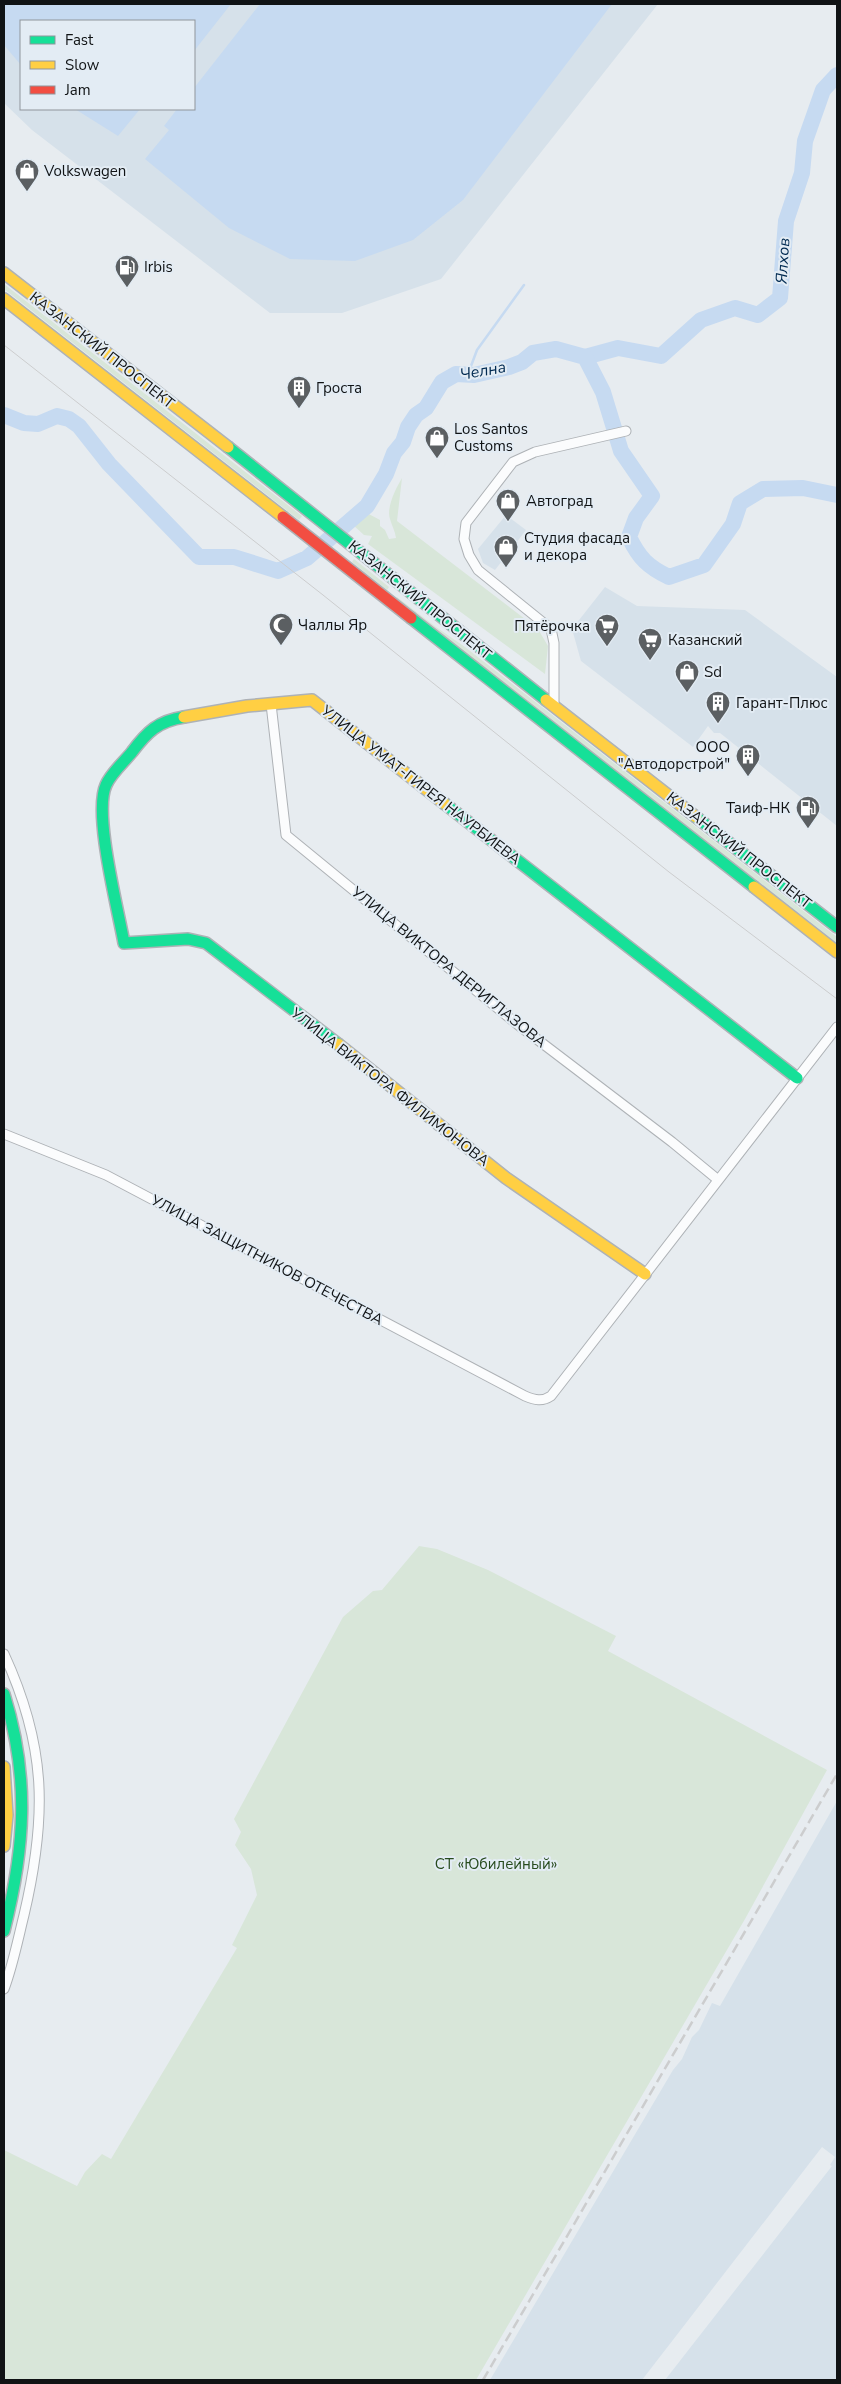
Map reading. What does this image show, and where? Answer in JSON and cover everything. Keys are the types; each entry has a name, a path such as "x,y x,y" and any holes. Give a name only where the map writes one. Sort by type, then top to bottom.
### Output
{"main road":[{"name":"КАЗАНСКИЙ ПРОСПЕКТ","path":"4,273 307,509 416,599 837,926"},
{"name":"КАЗАНСКИЙ ПРОСПЕКТ","path":"4,300 837,952"},
{"path":"403,613 397,596 416,599"},
{"name":"УЛИЦА УМАТ-ГИРЕЯ НАУРБИЕВА","path":"124,943 104,830 101,800 106,784 148,731 171,719 271,704 312,700 797,1078"},
{"name":"УЛИЦА ВИКТОРА ФИЛИМОНОВА","path":"124,943 188,939 206,943 270,990 506,1178 645,1274"},
{"path":"4,1694 18,1743 24,1785 24,1825 18,1866 4,1931"},
{"path":"4,1767 7,1815 4,1846"}],"street":[{"path":"554,705 554,643 551,629 478,570 469,555 464,539 466,523 513,462 535,452 626,431"},
{"name":"УЛИЦА ВИКТОРА ДЕРИГЛАЗОВА","path":"271,704 286,835 517,1024 672,1142 717,1179"},
{"path":"645,1274 837,1027"},
{"name":"УЛИЦА ЗАЩИТНИКОВ ОТЕЧЕСТВА","path":"4,1134 106,1175 526,1396 539,1400 551,1396 645,1274"},
{"path":"4,1654 28,1715 38,1766 41,1799 39,1841 31,1885 4,1989"}],"shaded area":[{"path":"4,4 658,4 441,279 342,313 270,313 32,130 4,103"},
{"path":"506,515 526,530 495,570 483,563 478,549"},
{"path":"605,587 637,606 745,610 837,677 837,826 720,733 714,733 708,726 693,747 581,661 572,629"},
{"path":"837,1801 837,2380 665,2380 832,2166 830,2165 835,2157 822,2147 642,2380 490,2380 673,2070 682,2059 692,2037 699,2030 712,2003 720,2006"}],"green space":[{"path":"4,284 302,516 299,520 4,289"},
{"path":"402,478 397,521 538,629 548,646 545,674 368,544 372,536 364,535 352,524 365,512 380,520 380,526 385,530 389,539 396,538 389,509"},
{"path":"354,559 389,587 387,590 352,562"},
{"path":"396,598 465,647 837,937 837,943"},
{"name":"СТ «Юбилейный»","path":"419,1546 437,1549 488,1570 616,1636 608,1651 827,1770 745,1919 476,2380 4,2380 4,2150 77,2186 85,2172 102,2154 111,2159 237,1948 232,1945 257,1895 251,1869 235,1845 241,1832 234,1819 343,1617 373,1591 382,1590"}],"water":[{"path":"4,4 231,4 195,50 195,20 20,20 20,64 4,45"},
{"path":"260,4 612,4 463,200 413,240 355,261 290,259 229,228 145,159 169,130 164,126 176,110 195,110 195,87"},
{"path":"77,110 139,110 118,136"}],"waterway":[{"name":"Ялхов","path":"585,357 618,348 661,356 701,320 735,308 758,315 780,298 786,221 802,173 805,141 823,90 837,75"},
{"path":"468,374 477,350 524,285"},
{"name":"Челна","path":"4,415 24,423 38,424 57,416 69,419 79,426 109,464 199,557 234,557 278,571 307,558 367,506 386,474 394,453 403,442 408,427 416,415 426,408 442,382 456,374 474,375 509,367 522,362 533,353 556,349 585,357 603,392 621,451 652,496 636,518 629,537 645,561 669,577 704,565 733,524 740,503 763,489 803,488 837,495"}],"tram line":[{"path":"4,345 323,595 669,872 837,999"}],"railway":[{"path":"483,2380 837,1774"}],"traffic: fast":[{"path":"228,447 546,700"},
{"path":"411,618 754,887"},
{"path":"184,717 167,721 148,733 114,772 106,785 102,817 104,838 124,943 188,939 206,943 338,1044"},
{"path":"445,804 797,1078"},
{"path":"696,817 837,927"},
{"path":"4,1694 18,1754 22,1812 17,1871 4,1931"}],"traffic: slow":[{"path":"4,273 228,447"},
{"path":"4,299 283,517"},
{"path":"184,717 247,706 312,700 445,804"},
{"path":"546,700 696,817"},
{"path":"754,887 837,952"},
{"path":"338,1044 506,1178 645,1274"},
{"path":"4,1767 7,1815 4,1846"}],"traffic: jam":[{"path":"283,517 411,618"}],"place":[{"name":"Volkswagen","path":"27,192"},
{"name":"Irbis","path":"127,288"},
{"name":"Гроста","path":"299,409"},
{"name":"Los Santos Customs","path":"437,459"},
{"name":"Автоград","path":"508,522"},
{"name":"Студия фасада и декора","path":"506,568"},
{"name":"Чаллы Яр","path":"281,646"},
{"name":"Пятёрочка","path":"607,647"},
{"name":"Казанский","path":"650,661"},
{"name":"Sd","path":"687,693"},
{"name":"Гарант-Плюс","path":"718,724"},
{"name":"ООО \"Автодорстрой\"","path":"748,777"},
{"name":"Таиф-НК","path":"808,829"}]}
